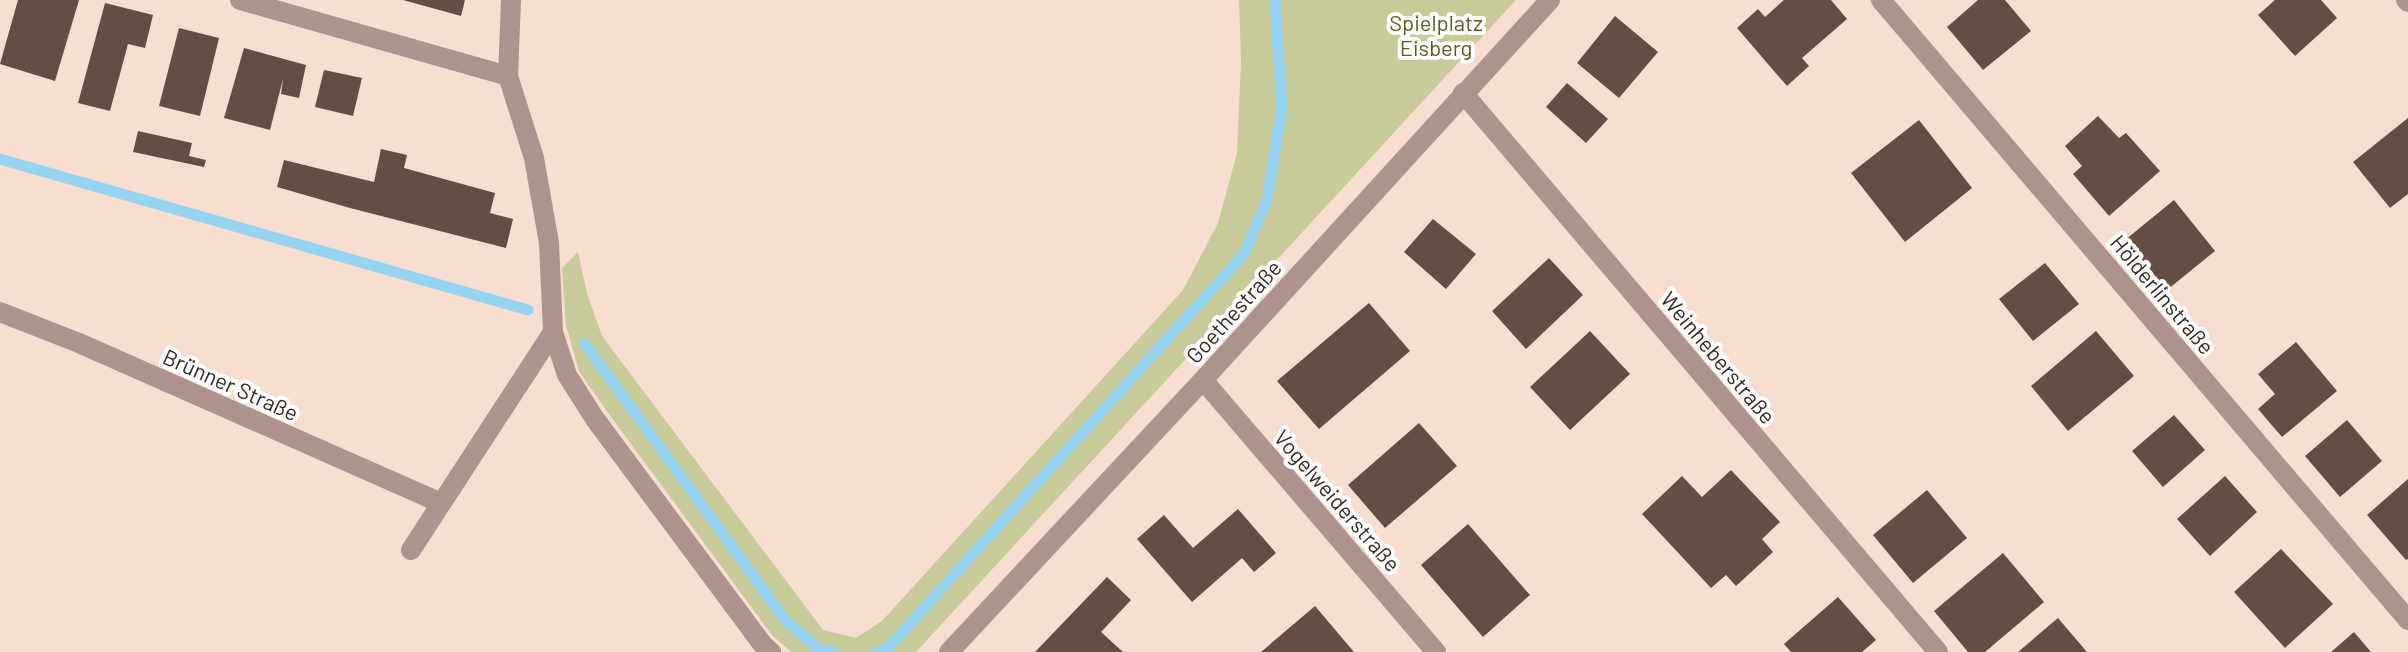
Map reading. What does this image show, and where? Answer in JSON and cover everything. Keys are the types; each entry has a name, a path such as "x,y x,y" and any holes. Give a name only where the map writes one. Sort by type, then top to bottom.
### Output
{"street":[{"path":"240,0 508,76"},
{"path":"511,0 508,76 534,158 549,243 553,332 567,375 595,419 771,652"},
{"name":"Goethestraße","path":"957,649 1550,0"},
{"name":"Hölderlinstraße","path":"1881,0 2408,620"},
{"name":"Weinheberstraße","path":"1463,93 1938,652"},
{"name":"Brünner Straße","path":"0,312 79,343 441,503"},
{"path":"411,550 553,332"},
{"name":"Vogelweiderstraße","path":"1203,380 1436,652"}],"green space":[{"name":"Spielplatz Eisberg","path":"1239,0 1516,0 916,652 791,652 772,635 579,371 566,325 562,268 578,252 587,293 602,336 823,630 856,638 882,621 1183,290 1218,223 1237,153 1241,62"}],"building":[{"path":"18,0 79,0 55,81 0,64"},
{"path":"403,0 465,0 461,16"},
{"path":"1784,0 1831,0 1847,19 1802,58 1809,66 1787,86 1737,28 1758,9 1765,17"},
{"path":"1978,0 2005,0 2031,31 1983,70 1947,27"},
{"path":"2275,0 2321,0 2337,18 2295,56 2258,15"},
{"path":"105,3 153,15 145,48 128,44 110,111 78,103"},
{"path":"1615,16 1658,52 1619,98 1577,63"},
{"path":"179,28 219,38 200,116 159,106"},
{"path":"244,48 306,65 299,98 281,94 283,79 270,130 224,118"},
{"path":"324,70 362,78 353,116 315,107"},
{"path":"1567,83 1608,119 1586,143 1546,107"},
{"path":"2098,116 2119,138 2126,133 2160,171 2109,216 2073,174 2082,166 2065,146"},
{"path":"2408,118 2408,194 2390,208 2353,162"},
{"path":"1919,120 1972,188 1905,242 1851,173"},
{"path":"138,131 192,143 189,156 206,160 204,167 133,152"},
{"path":"381,149 407,155 404,168 495,193 490,213 513,219 506,248 277,187 284,160 374,182"},
{"path":"2174,200 2215,251 2167,290 2125,240"},
{"path":"1433,219 1476,254 1446,289 1404,252"},
{"path":"1549,258 1583,295 1526,349 1492,311"},
{"path":"2045,263 2079,304 2033,341 1999,299"},
{"path":"1369,303 1410,351 1319,429 1277,381"},
{"path":"1590,331 1630,374 1570,430 1530,387"},
{"path":"2096,331 2134,376 2068,431 2031,386"},
{"path":"2296,342 2337,391 2282,437 2258,409 2275,394 2258,374"},
{"path":"2174,415 2205,450 2163,487 2132,451"},
{"path":"2347,420 2382,461 2340,497 2305,456"},
{"path":"1419,423 1457,466 1385,528 1348,485"},
{"path":"1731,470 1780,522 1762,539 1773,552 1736,586 1726,575 1711,588 1642,514 1682,476 1702,497"},
{"path":"2225,476 2257,512 2210,556 2177,519"},
{"path":"2408,479 2408,559 2406,560 2367,515"},
{"path":"1927,490 1967,538 1913,583 1873,535"},
{"path":"1238,509 1276,553 1254,572 1242,558 1192,602 1137,539 1164,515 1193,548"},
{"path":"1468,524 1530,595 1483,637 1421,565"},
{"path":"2281,549 2333,604 2285,648 2234,592"},
{"path":"2003,553 2044,602 1985,652 1968,652 1934,611"},
{"path":"1107,577 1131,600 1101,632 1123,652 1035,652"},
{"path":"1838,597 1876,640 1862,652 1791,652 1784,644"},
{"path":"1315,606 1354,652 1261,652"},
{"path":"2058,618 2087,652 2018,652"},
{"path":"2354,632 2371,652 2331,652"}],"waterway":[{"path":"877,652 889,647 1245,253 1267,200 1282,109 1275,0"},
{"path":"0,159 528,310"},
{"path":"585,344 785,620 819,649 834,652"}]}
